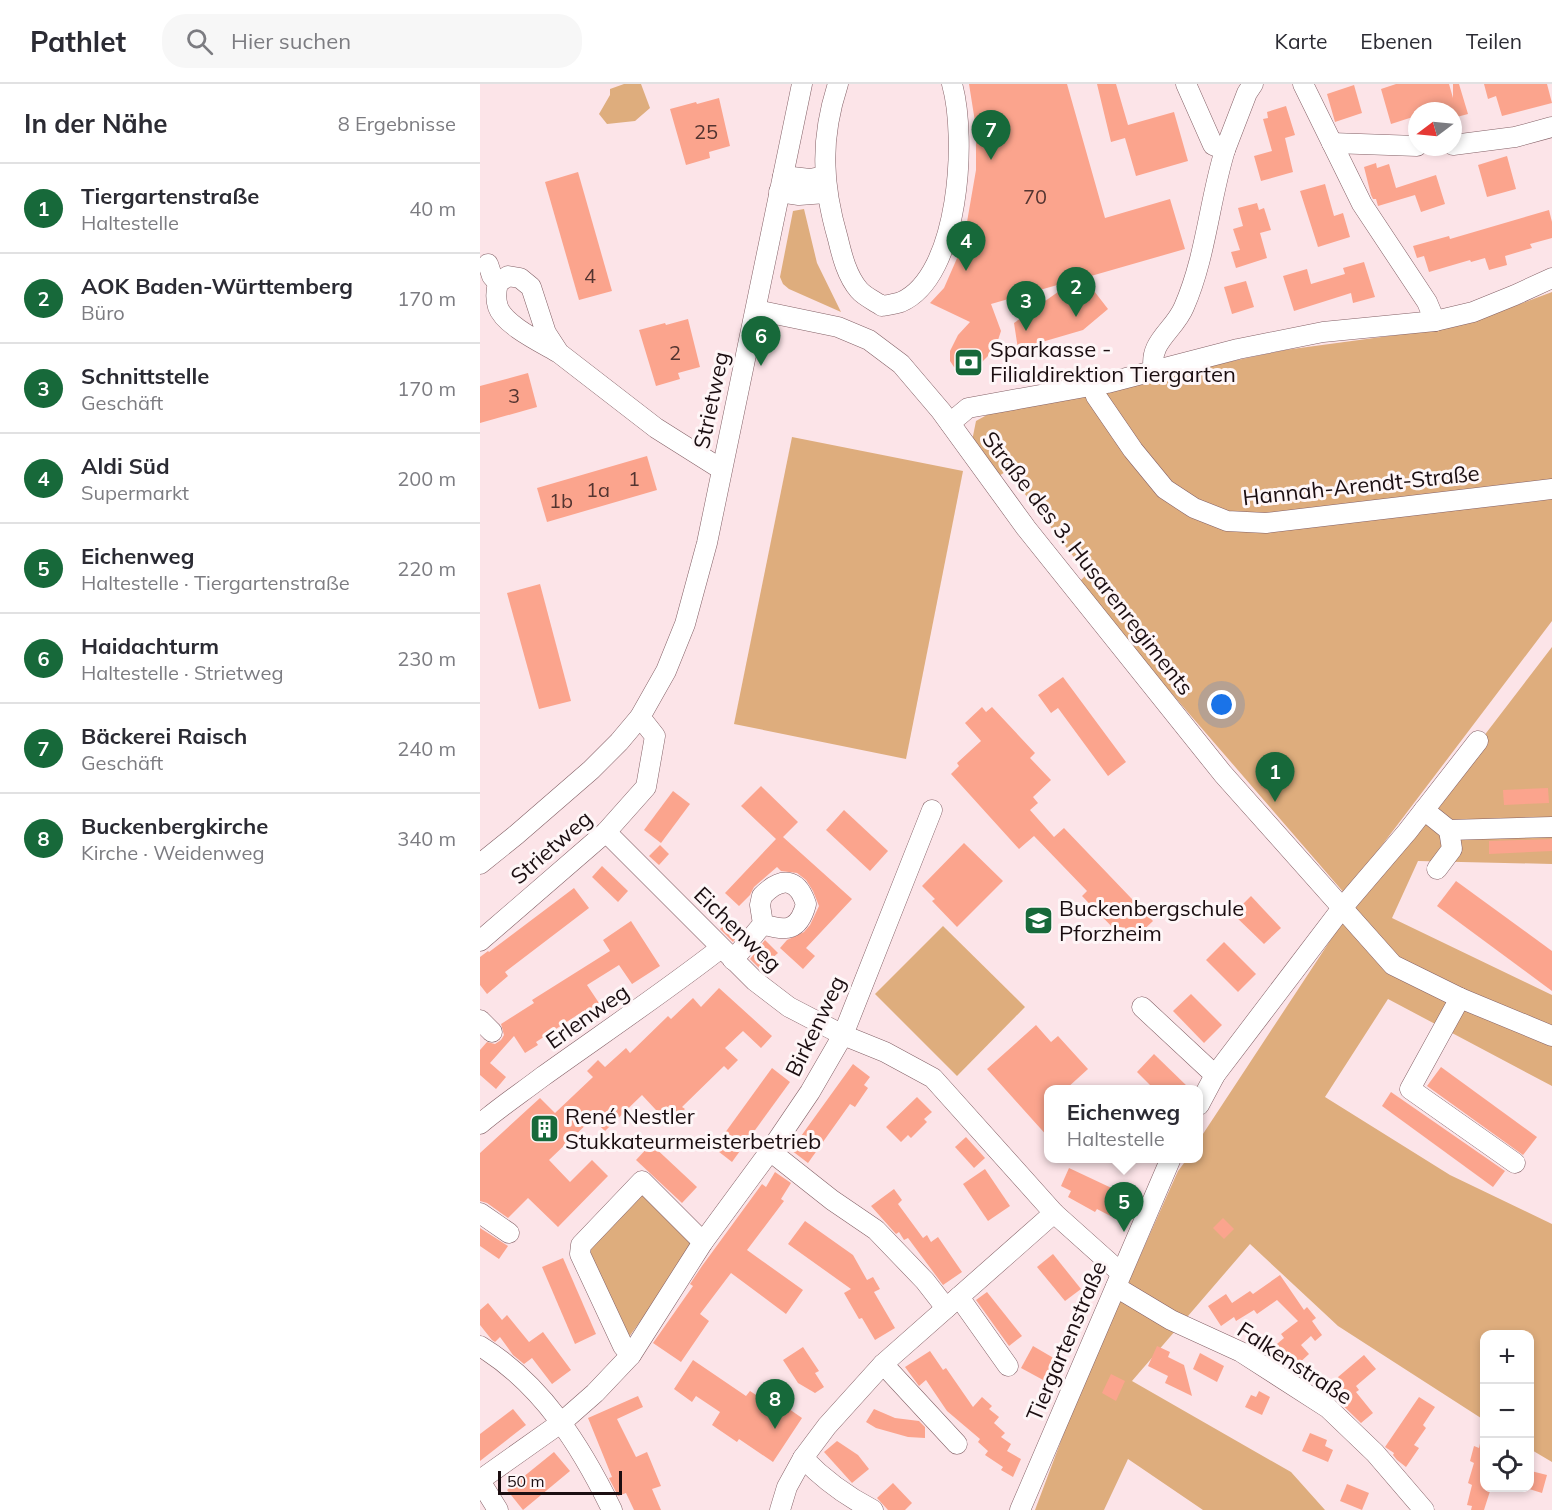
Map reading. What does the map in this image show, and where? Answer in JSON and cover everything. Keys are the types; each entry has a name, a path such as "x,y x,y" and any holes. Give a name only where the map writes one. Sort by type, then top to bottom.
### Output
{"street":[{"name":"Strietweg","path":"480,864 516,836 591,770 640,717 666,671 685,624 706,543 802,84"},
{"path":"838,84 832,102 825,157 826,184 846,267 860,291 882,306 901,302 917,290 933,270 946,239 956,193 959,146 956,100 952,84"},
{"path":"1186,84 1213,145 1225,150"},
{"path":"1155,370 1152,358 1155,348 1184,309 1197,271 1215,180 1247,93 1253,84"},
{"path":"1303,84 1362,204 1427,302 1435,321"},
{"path":"1462,144 1515,136 1552,127"},
{"path":"1332,143 1408,146"},
{"path":"781,184 799,195 826,184"},
{"path":"488,264 492,276 498,283"},
{"path":"559,353 546,333 531,287 520,278 508,276 498,283 496,296 498,309 514,326 559,353 656,428 721,469"},
{"path":"950,423 968,408 1092,385 1238,349 1323,332 1435,321 1473,312 1552,278"},
{"name":"Straße des 3. Husarenregiments","path":"756,310 838,327 869,340 901,364 950,423 1026,528 1223,774 1393,965 1460,998 1552,1036"},
{"name":"Hannah-Arendt-Straße","path":"1092,385 1096,396 1133,450 1165,489 1194,508 1227,521 1266,523 1552,489"},
{"name":"Strietweg","path":"480,941 606,832 646,786 655,736 640,717"},
{"path":"1203,1098 1215,1075 1342,908 1478,741"},
{"name":"Birkenweg","path":"480,1480 562,1422 595,1393 631,1355 703,1242 810,1092 843,1035 932,810"},
{"path":"1424,810 1449,830 1552,827"},
{"path":"1437,870 1452,849 1449,830"},
{"name":"Eichenweg","path":"606,832 755,981 789,1007 843,1035 885,1052 933,1078 1054,1213 1118,1280"},
{"name":"Erlenweg","path":"480,1124 502,1105 608,1029 669,988 727,954 763,924"},
{"path":"1460,998 1410,1089 1515,1163"},
{"path":"1142,1007 1215,1075"},
{"path":"770,1151 832,1200 876,1230 925,1281 952,1302 1008,1366"},
{"name":"Tiergartenstraße","path":"1020,1510 1169,1163"},
{"path":"631,1355 623,1346 580,1254 580,1245 642,1181 703,1242"},
{"path":"480,1213 509,1233"},
{"path":"780,1510 787,1487 803,1458 827,1426 883,1364 1054,1213"},
{"name":"Falkenstraße","path":"1118,1280 1171,1320 1241,1352 1328,1408 1374,1453 1424,1510"},
{"path":"480,1346 517,1373 562,1422 592,1470 612,1510"},
{"path":"883,1364 957,1444"},
{"path":"803,1458 825,1480 852,1499 873,1510"},
{"path":"480,1480 498,1510"}],"shaded area":[{"path":"624,84 641,84 650,108 635,121 607,124 599,114 610,95 610,89"},
{"path":"804,209 817,263 841,312 789,289 780,277 793,211"},
{"path":"1552,292 1552,621 1345,894 1077,584 1087,574 1007,471 997,477 972,441 976,421 994,411 1285,350 1426,331 1490,315"},
{"path":"792,437 963,471 906,759 734,724"},
{"path":"1552,647 1552,864 1418,861 1392,918 1552,995 1552,1086 1388,999 1325,1097 1450,1175 1552,1224 1552,1462 1534,1451 1534,1330 1480,1330 1480,1417 1338,1326 1250,1244 1132,1381 1291,1472 1325,1510 1203,1510 1128,1459 1104,1510 1035,1510 1079,1393 1178,1171 1184,1163 1203,1163 1203,1134 1349,912"},
{"path":"943,926 1025,1007 957,1076 875,994"},
{"path":"642,1182 697,1243 626,1341 581,1245"}],"building":[{"path":"969,84 1067,84 1105,218 1170,199 1185,249 1084,278 1108,309 1083,330 1018,349 1014,323 1075,280 991,304 1001,331 995,349 979,365 969,371 961,371 950,361 950,351 958,335 970,322 930,303 944,288 958,256 967,222 976,170 976,128"},
{"path":"1097,84 1116,84 1128,125 1174,112 1188,161 1136,176 1125,138 1111,142"},
{"path":"1396,84 1449,84 1453,98 1453,84 1459,84 1468,114 1462,116 1462,102 1408,102 1408,119 1391,124 1381,89"},
{"path":"1484,84 1547,84 1552,103 1502,116 1496,96 1488,99"},
{"path":"1354,85 1362,113 1335,122 1327,94"},
{"path":"719,98 730,146 709,152 710,158 686,165 670,109"},
{"path":"1286,106 1295,135 1285,138 1293,172 1261,181 1254,156 1272,151 1263,119 1268,118 1267,112"},
{"path":"1507,156 1516,189 1487,197 1478,165"},
{"path":"1376,163 1377,168 1389,164 1396,188 1436,175 1445,204 1421,212 1415,195 1378,206 1376,199 1373,199 1371,195 1364,167"},
{"path":"578,172 612,291 579,300 545,182"},
{"path":"1325,184 1334,216 1343,213 1350,237 1318,247 1300,191"},
{"path":"1257,203 1259,210 1264,208 1271,230 1260,233 1267,258 1236,268 1231,252 1240,250 1233,229 1243,226 1238,208"},
{"path":"1549,210 1552,238 1530,244 1532,248 1505,256 1507,265 1489,270 1485,258 1429,272 1424,256 1417,258 1413,246 1449,236 1450,239"},
{"path":"1364,262 1375,297 1353,303 1351,293 1294,311 1283,276 1307,269 1311,284 1345,274 1343,268"},
{"path":"1246,281 1254,307 1232,314 1224,287"},
{"path":"688,319 700,367 678,373 680,379 656,386 639,330"},
{"path":"528,373 537,407 480,423 480,386"},
{"path":"647,456 657,490 547,522 537,488"},
{"path":"540,584 571,701 539,709 507,593"},
{"path":"1063,677 1126,762 1108,776 1058,708 1051,713 1038,695"},
{"path":"982,707 986,712 992,707 1035,753 1030,758 1051,780 1033,797 1038,803 1030,810 1054,837 1064,828 1153,921 1135,938 1124,927 1118,933 1082,896 1087,891 1034,836 1019,849 951,774 959,766 957,763 981,741 965,723"},
{"path":"761,786 798,822 783,837 852,899 806,948 815,956 803,969 780,948 787,940 804,932 819,906 806,880 797,873 781,871 777,867 754,887 750,895 739,906 725,893 776,839 741,806"},
{"path":"1548,788 1549,803 1504,805 1503,790"},
{"path":"673,791 690,804 661,843 644,830"},
{"path":"844,810 888,851 870,871 826,830"},
{"path":"1552,839 1552,851 1489,854 1489,841"},
{"path":"964,843 1003,881 957,927 932,901 935,899 922,886"},
{"path":"660,845 669,854 659,865 649,856"},
{"path":"602,866 628,891 618,902 592,877"},
{"path":"1456,881 1552,951 1552,991 1437,906"},
{"path":"574,888 589,908 505,972 508,976 487,994 480,985 480,957"},
{"path":"1251,896 1281,928 1264,944 1233,914"},
{"path":"631,921 660,966 632,984 619,965 587,985 599,1003 536,1042 538,1045 525,1053 514,1036 490,1063 506,1077 496,1089 480,1075 480,1050 487,1042 495,1044 501,1040 504,1035 501,1024 534,1003 532,1000 610,951 603,940"},
{"path":"729,921 740,932 733,942 720,929"},
{"path":"765,940 778,953 760,969 750,959"},
{"path":"1224,942 1256,974 1238,992 1206,960"},
{"path":"719,988 772,1036 761,1048 743,1031 725,1048 738,1060 728,1070 724,1066 682,1107 685,1109 669,1124 642,1095 605,1131 592,1119 549,1160 570,1182 592,1160 608,1176 558,1227 528,1198 508,1218 487,1203 480,1201 480,1153 540,1098 555,1113 593,1077 587,1071 598,1060 605,1067 626,1048 630,1053 668,1016 671,1019 693,998 701,1007"},
{"path":"1191,994 1222,1025 1204,1043 1173,1011"},
{"path":"1036,1025 1051,1042 1058,1036 1088,1069 1070,1085 1044,1085 1044,1132 987,1069"},
{"path":"1154,1054 1186,1085 1150,1085 1137,1072"},
{"path":"853,1064 870,1077 864,1085 868,1088 855,1107 850,1104 808,1163 791,1150"},
{"path":"1441,1067 1537,1137 1523,1155 1427,1086"},
{"path":"772,1068 790,1082 732,1162 714,1148"},
{"path":"1391,1092 1505,1171 1493,1187 1382,1106"},
{"path":"917,1097 932,1112 924,1119 927,1122 911,1138 908,1135 901,1142 886,1127"},
{"path":"966,1137 985,1158 974,1168 955,1147"},
{"path":"651,1144 697,1187 682,1203 636,1160"},
{"path":"1069,1168 1120,1192 1116,1198 1132,1207 1124,1223 1097,1209 1095,1212 1068,1197 1071,1191 1061,1186"},
{"path":"985,1169 1010,1206 988,1221 963,1184"},
{"path":"775,1172 791,1183 781,1199 784,1201 747,1250 803,1290 786,1314 731,1273 700,1314 709,1321 681,1362 653,1343 693,1286 690,1284 702,1266 762,1184 766,1187"},
{"path":"894,1189 902,1200 898,1204 923,1238 927,1235 931,1242 938,1237 962,1272 943,1285 908,1238 904,1240 899,1232 896,1234 871,1206"},
{"path":"1223,1218 1234,1229 1224,1239 1213,1228"},
{"path":"805,1221 853,1255 867,1280 873,1277 880,1289 874,1292 895,1328 875,1340 844,1293 851,1289 788,1244"},
{"path":"480,1228 508,1246 499,1259 480,1246"},
{"path":"1053,1254 1081,1289 1065,1301 1037,1267"},
{"path":"563,1258 596,1334 575,1344 542,1267"},
{"path":"1280,1275 1304,1310 1307,1307 1316,1318 1312,1321 1322,1335 1315,1341 1311,1336 1301,1345 1309,1354 1296,1366 1289,1358 1284,1363 1271,1349 1284,1338 1281,1334 1298,1321 1277,1300 1257,1314 1254,1310 1236,1321 1234,1317 1221,1326 1208,1306 1226,1294 1232,1303 1250,1291 1253,1294"},
{"path":"987,1292 1022,1336 1009,1346 976,1300"},
{"path":"488,1303 502,1320 507,1315 529,1342 543,1332 571,1370 552,1384 532,1358 524,1364 513,1355 500,1337 495,1342 492,1340 480,1325 480,1310"},
{"path":"1033,1346 1057,1360 1045,1381 1021,1368"},
{"path":"1157,1346 1170,1352 1168,1357 1184,1365 1192,1396 1165,1383 1168,1376 1148,1366"},
{"path":"803,1347 819,1371 815,1373 824,1387 815,1393 798,1383 783,1360"},
{"path":"930,1351 943,1370 946,1368 973,1407 982,1397 992,1406 989,1409 999,1417 994,1423 1005,1433 1001,1437 1011,1444 1007,1451 1021,1459 1013,1477 1001,1470 1003,1467 985,1455 988,1451 978,1442 980,1439 947,1411 926,1380 919,1386 905,1367"},
{"path":"1200,1353 1224,1366 1217,1382 1193,1369"},
{"path":"1364,1355 1376,1369 1356,1386 1359,1390 1356,1392 1373,1413 1361,1423 1330,1393 1342,1382 1338,1377"},
{"path":"693,1360 746,1396 750,1391 765,1401 769,1395 802,1418 773,1462 739,1439 737,1442 712,1425 720,1412 696,1396 692,1402 674,1389"},
{"path":"1111,1374 1125,1381 1116,1401 1102,1393"},
{"path":"1259,1391 1270,1397 1262,1415 1245,1407 1251,1395 1256,1397"},
{"path":"638,1396 643,1407 617,1419 636,1457 647,1452 661,1486 652,1489 661,1510 634,1510 626,1493 618,1496 609,1478 612,1477 588,1418"},
{"path":"1419,1397 1435,1407 1423,1425 1426,1428 1414,1445 1419,1448 1406,1467 1397,1460 1394,1453 1385,1447"},
{"path":"513,1409 526,1425 480,1461 480,1434"},
{"path":"874,1409 895,1418 919,1421 925,1427 925,1438 908,1437 876,1428 866,1422"},
{"path":"1310,1433 1327,1440 1325,1446 1333,1450 1328,1462 1302,1451"},
{"path":"837,1441 858,1455 869,1469 852,1483 824,1452"},
{"path":"1480,1444 1480,1492 1490,1492 1484,1510 1471,1510 1472,1506 1467,1505 1472,1485 1468,1483 1474,1463 1470,1461 1474,1446 1479,1448"},
{"path":"554,1452 570,1471 523,1510 507,1490"},
{"path":"1534,1472 1547,1475 1542,1493 1534,1490"},
{"path":"893,1483 912,1503 905,1510 888,1510 877,1498"},
{"path":"1347,1484 1369,1493 1362,1510 1340,1501"}],"place":[{"name":"Bäckerei Raisch","path":"991,160"},
{"name":"Aldi Süd","path":"966,271"},
{"name":"AOK Baden-Württemberg","path":"1076,317"},
{"name":"Schnittstelle","path":"1026,331"},
{"name":"Sparkasse - Filialdirektion Tiergarten","path":"969,362"},
{"name":"Haidachturm","path":"761,366"},
{"name":"Tiergartenstraße","path":"1275,802"},
{"name":"Buckenbergschule Pforzheim","path":"1038,921"},
{"name":"René Nestler Stukkateurmeisterbetrieb","path":"544,1129"},
{"name":"Eichenweg","path":"1124,1232"},
{"name":"Buckenbergkirche","path":"775,1429"}]}
